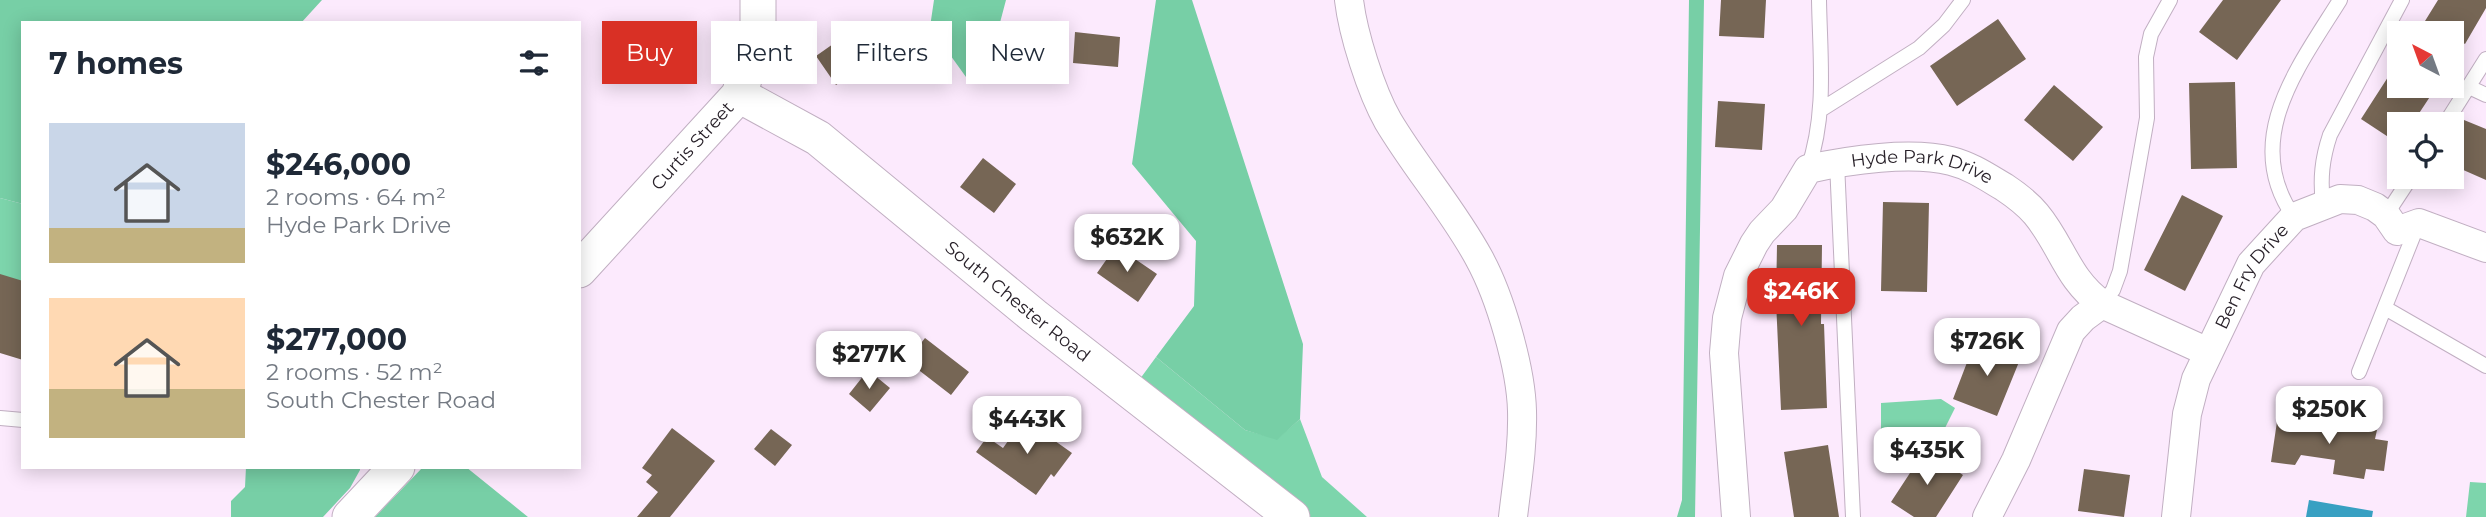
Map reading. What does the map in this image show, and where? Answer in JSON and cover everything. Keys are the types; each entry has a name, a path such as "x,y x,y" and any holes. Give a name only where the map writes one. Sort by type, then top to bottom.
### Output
{"street":[{"name":"Curtis Street","path":"581,268 739,94 758,35 758,0"},
{"path":"1349,0 1368,72 1387,119 1480,259 1498,303 1514,359 1522,409 1521,448 1513,517"},
{"name":"South Chester Road","path":"739,94 818,138 1027,310 1292,517"},
{"name":"Hyde Park Drive","path":"1808,169 1837,163 1922,156 1981,172 2021,198 2037,215 2073,277 2087,293 2102,304"},
{"path":"1736,517 1724,353 1727,317 1738,276 1754,244 1784,209 1808,169"},
{"name":"Ben Fry Drive","path":"2102,304 2208,352 2251,264 2294,217 2340,199 2358,200 2375,207 2386,215 2397,231 2419,223 2486,248"},
{"path":"1987,517 2017,460 2071,331 2102,304"},
{"path":"2176,517 2188,414 2196,379 2208,352"},
{"path":"350,517 394,469"}],"lane":[{"path":"1808,169 1817,142 1822,109 1819,0"},
{"path":"1822,109 1919,48 1944,25 1963,0"},
{"path":"2102,304 2113,290 2120,271 2147,118 2146,57 2151,34 2170,0"},
{"path":"2294,217 2278,185 2273,159 2273,132 2279,107 2297,68 2340,0"},
{"path":"2323,204 2323,155 2330,135 2402,0"},
{"path":"2453,112 2486,60"},
{"path":"2469,87 2486,95"},
{"path":"1837,163 1853,517"},
{"path":"2386,215 2403,189"},
{"path":"2359,372 2419,223"},
{"path":"2385,308 2486,366"},
{"path":"0,418 21,420"}],"green space":[{"path":"0,0 322,0 303,21 21,21 21,203 0,198"},
{"path":"934,0 1006,0 1000,21 966,21 966,77 952,58 952,21 931,21"},
{"path":"1156,0 1192,0 1303,344 1300,419 1277,440 1245,430 1156,357 1194,306 1196,241 1132,164"},
{"path":"1689,0 1704,0 1695,517 1677,517 1682,500"},
{"path":"0,198 21,203 21,347 0,340"},
{"path":"1156,357 1245,430 1277,439 1300,419 1322,477 1367,517 1308,517 1137,383"},
{"path":"1941,399 1955,408 1945,428 1951,432 1944,443 1881,440 1881,403"},
{"path":"246,469 360,469 350,488 323,517 231,517 231,501 245,487"},
{"path":"421,469 468,469 528,517 375,517"},
{"path":"2470,482 2486,483 2486,517 2466,517"}],"water":[{"path":"2309,500 2373,511 2372,517 2306,517"}],"building":[{"path":"1721,0 1766,0 1764,38 1719,36"},
{"path":"2223,0 2281,0 2237,60 2199,32"},
{"path":"2438,0 2486,0 2486,8 2465,44 2464,21 2425,21"},
{"path":"1998,19 2026,59 1957,106 1930,66"},
{"path":"1075,32 1120,37 1118,67 1073,63"},
{"path":"831,45 831,78 817,57"},
{"path":"2387,79 2387,98 2429,98 2420,112 2387,112 2387,136 2361,119"},
{"path":"2235,82 2237,168 2191,169 2189,83"},
{"path":"2054,85 2103,127 2073,161 2024,120"},
{"path":"1718,101 1765,104 1762,150 1715,147"},
{"path":"2464,120 2486,129 2486,180 2464,170"},
{"path":"983,158 1016,184 994,213 960,187"},
{"path":"2182,195 2223,216 2185,291 2144,270"},
{"path":"1883,202 1929,203 1927,292 1881,291"},
{"path":"1777,245 1822,245 1821,324 1824,324 1827,408 1781,410 1776,301"},
{"path":"1116,246 1157,274 1138,302 1097,273"},
{"path":"0,274 21,280 21,359 0,353"},
{"path":"925,338 969,372 951,395 907,361"},
{"path":"1976,339 2021,357 1997,416 1953,399"},
{"path":"868,370 890,388 870,412 849,394"},
{"path":"2278,415 2377,430 2375,439 2388,441 2384,471 2366,469 2364,479 2333,474 2335,460 2301,455 2295,465 2271,462"},
{"path":"1024,419 1072,453 1054,477 1051,474 1036,495 976,452 987,437 1003,448"},
{"path":"672,428 715,461 670,517 637,517 658,492 646,482 652,475 642,468"},
{"path":"771,429 792,445 775,466 754,449"},
{"path":"1828,445 1839,517 1794,517 1784,452"},
{"path":"1925,450 1963,475 1936,517 1914,517 1891,502"},
{"path":"2084,469 2130,475 2124,517 2078,511"}]}
